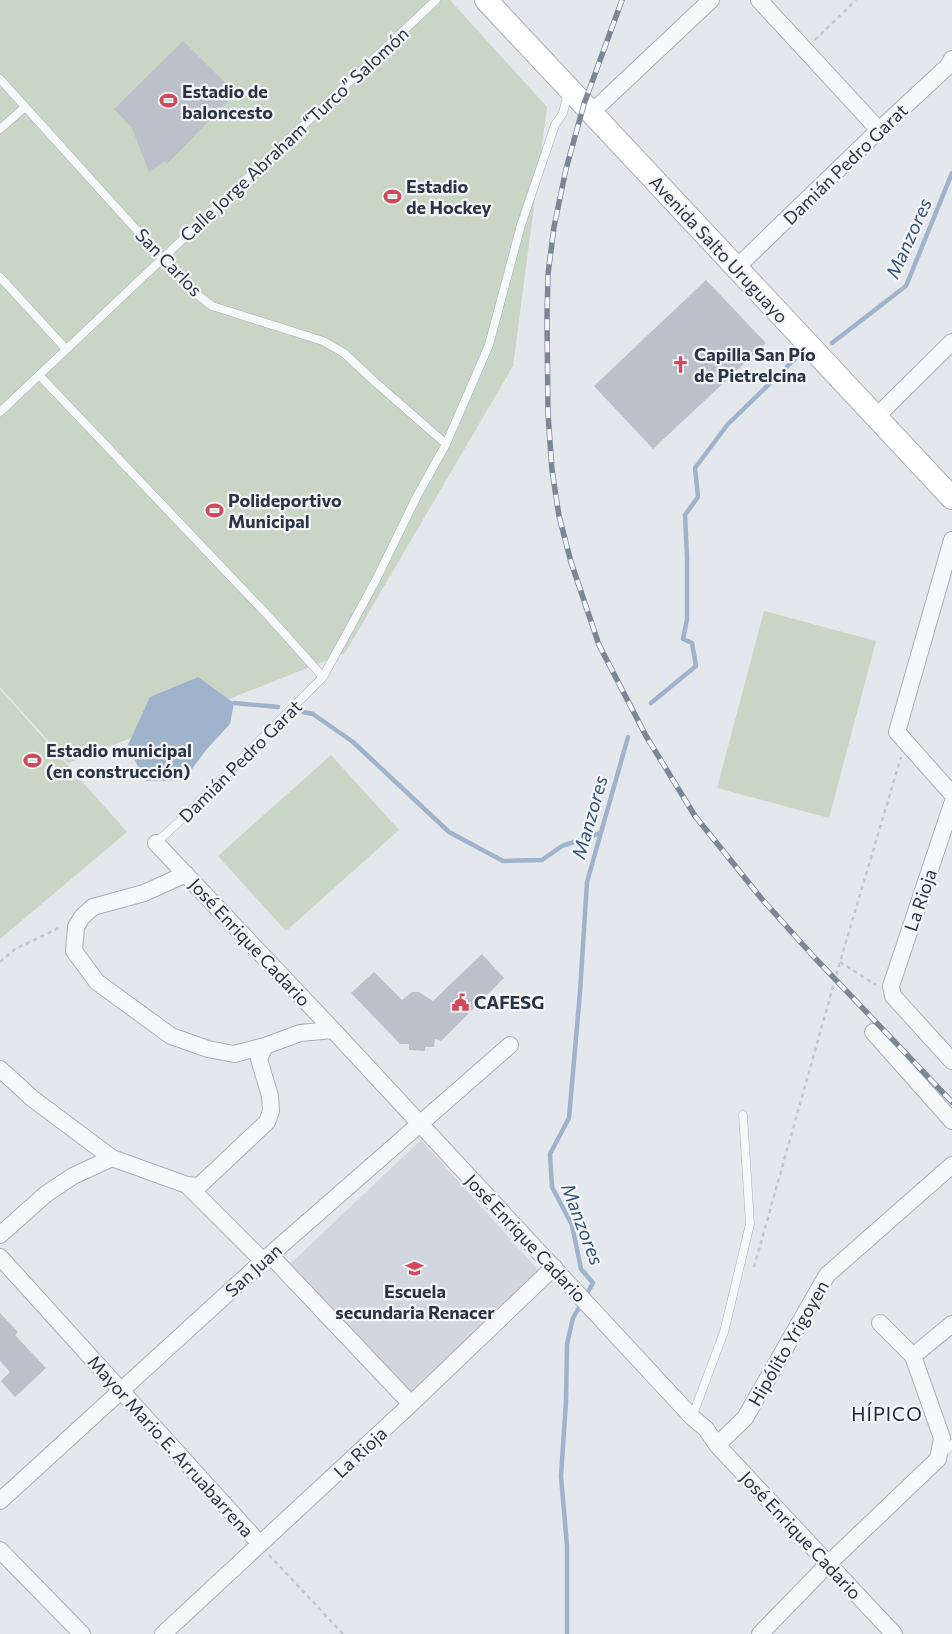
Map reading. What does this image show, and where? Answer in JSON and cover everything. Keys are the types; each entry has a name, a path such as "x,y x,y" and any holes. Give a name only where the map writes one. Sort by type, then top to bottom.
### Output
{"main road":[{"name":"Avenida Salto Uruguayo","path":"486,0 952,498"}],"street":[{"path":"592,112 711,0"},
{"path":"759,0 879,130"},
{"name":"Damián Pedro Garat","path":"737,267 948,66 952,59"},
{"path":"876,417 952,342"},
{"path":"952,540 901,736 952,794"},
{"name":"La Rioja","path":"893,996 891,986 952,804"},
{"name":"José Enrique Cadario","path":"156,843 333,1030 692,1417 706,1429 717,1445 894,1634"},
{"path":"186,874 144,893 93,907 82,917 76,927 74,950 97,982 171,1036 208,1049 234,1054 266,1046 300,1033 333,1030"},
{"path":"893,996 952,1061"},
{"path":"873,1032 952,1121"},
{"name":"San Juan","path":"0,1501 266,1258 510,1045"},
{"path":"0,1069 33,1099 112,1158 187,1185 199,1186 267,1122 271,1111 270,1096 259,1059 266,1046"},
{"path":"0,1235 46,1194 74,1176 112,1158"},
{"name":"Hipólito Yrigoyen","path":"717,1445 745,1418 827,1275 952,1165"},
{"path":"187,1185 266,1258 411,1404"},
{"name":"Mayor Mario E. Arruabarrena","path":"0,1257 260,1544"},
{"name":"La Rioja","path":"163,1634 411,1404 554,1267"},
{"path":"760,1634 828,1564 938,1459 942,1438 913,1356 880,1323"},
{"path":"913,1356 952,1324"},
{"path":"0,1550 82,1634"}],"lane":[{"name":"Calle Jorge Abraham “Turco” Salomón","path":"0,412 436,0"},
{"name":"San Carlos","path":"0,80 190,289 212,306 323,341 344,353 446,444"},
{"name":"Damián Pedro Garat","path":"156,843 323,677 376,580 416,498 446,444 489,345 521,224 555,125 562,113 569,88"},
{"path":"0,129 25,107"},
{"path":"0,277 66,349"},
{"path":"39,375 273,621 323,677"},
{"path":"692,1417 724,1332 750,1224 743,1114"},
{"path":"938,1459 952,1444"}],"path":[{"path":"805,50 856,0"},
{"path":"754,1267 840,962 901,736"},
{"path":"0,962 15,949 82,917"},
{"path":"840,962 893,996"},
{"name":"Mayor Mario E. Arruabarrena","path":"260,1544 343,1634"}],"shaded area":[{"name":"Escuela secundaria Renacer","path":"421,1140 540,1272 410,1393 290,1264"}],"green space":[{"name":"Polideportivo Municipal","path":"0,0 450,0 547,107 513,366 345,653 68,763 0,687"},
{"path":"764,611 876,641 829,818 717,788"},
{"name":"Estadio municipal (en construcción)","path":"0,689 127,832 0,939"},
{"path":"331,755 399,830 286,931 218,856"}],"water":[{"path":"198,677 234,703 230,724 206,750 184,780 146,781 127,747 150,697"}],"building":[{"path":"183,41 236,93 167,164 165,161 149,172 132,128 114,109"},
{"name":"Capilla San Pío de Pietrelcina","path":"706,280 766,343 653,449 594,386"},
{"name":"CAFESG","path":"482,954 504,978 441,1041 435,1039 434,1047 425,1047 425,1051 409,1050 409,1044 400,1044 351,993 374,972 402,1000 412,992 419,992 433,1001"},
{"path":"0,1313 18,1332 15,1335 46,1368 15,1397 1,1381 10,1372 0,1361"}],"waterway":[{"name":"Manzores","path":"832,343 906,286 952,173"},
{"name":"Manzores","path":"651,703 696,666 692,643 683,639 687,619 685,515 698,497 695,468 728,424 796,358"},
{"path":"234,703 278,707"},
{"path":"303,712 313,714 353,742 449,832 503,861 542,860 562,846 600,833"},
{"name":"Manzores","path":"585,1297 593,1283 581,1269 572,1225 552,1187 550,1154 569,1118 587,882 628,737"},
{"name":"Manzores","path":"567,1634 567,1546 561,1476 566,1401 567,1344 573,1318 581,1304"}],"railway":[{"path":"622,0 584,104 566,169 554,227 548,274 548,414 552,470 559,516 571,562 599,645 646,736 695,816 761,898 814,957 952,1102"}],"place":[{"name":"Estadio de baloncesto","path":"168,101"},
{"name":"Estadio de Hockey","path":"392,196"},
{"name":"Capilla San Pío de Pietrelcina","path":"680,364"},
{"name":"Polideportivo Municipal","path":"214,510"},
{"name":"Estadio municipal (en construcción)","path":"32,760"},
{"name":"CAFESG","path":"460,1002"},
{"name":"Escuela secundaria Renacer","path":"415,1268"}],"district":[{"name":"HÍPICO","path":"887,1413"}]}
